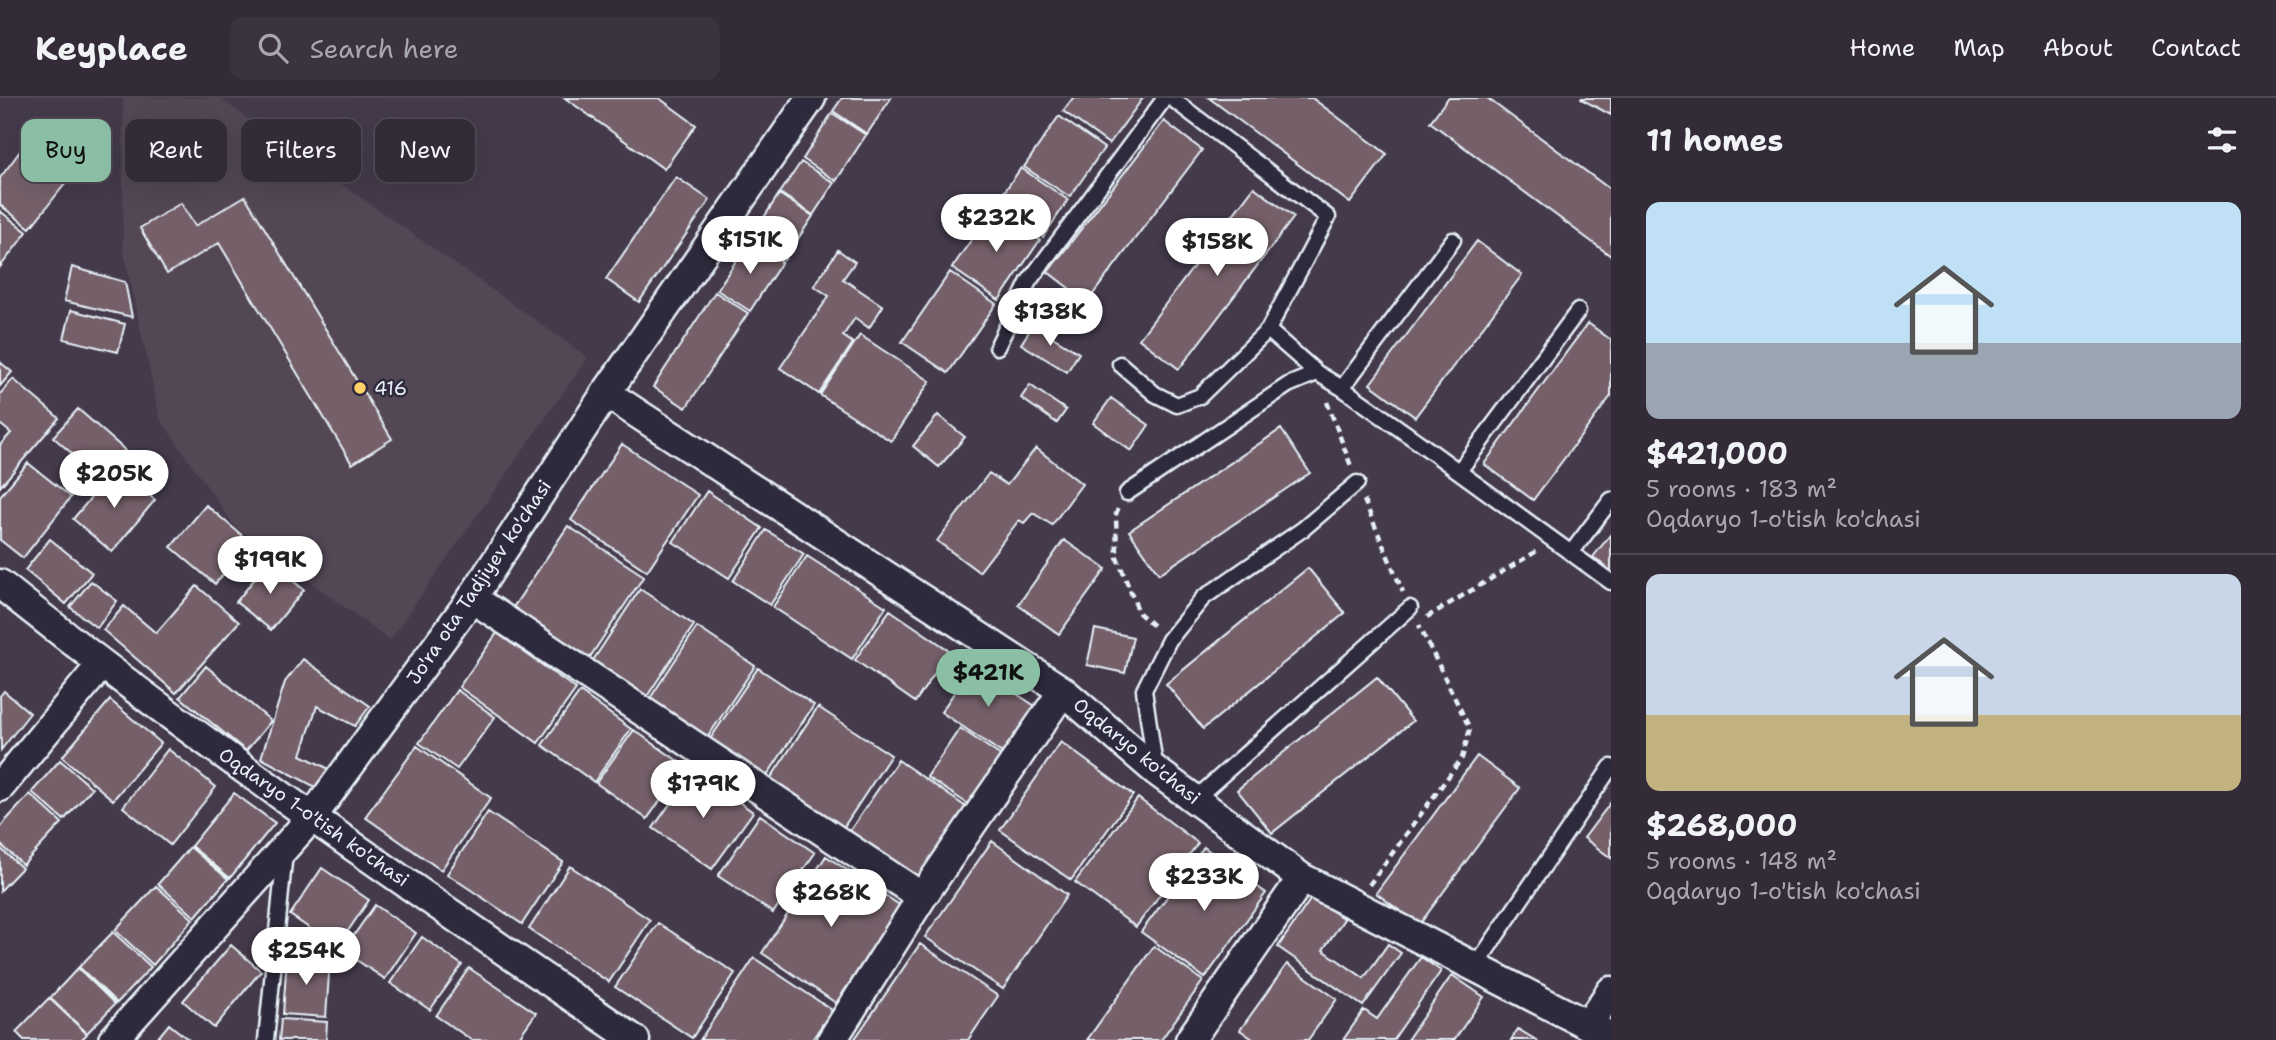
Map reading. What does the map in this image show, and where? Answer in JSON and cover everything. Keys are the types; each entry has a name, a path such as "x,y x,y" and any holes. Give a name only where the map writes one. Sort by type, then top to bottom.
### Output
{"street":[{"name":"Jo'ra ota Tadjiyev ko'chasi","path":"113,1040 312,817 472,598 606,393 811,98"},
{"name":"Oqdaryo ko'chasi","path":"606,393 1063,691 1156,771 1302,878 1600,1031"},
{"name":"Oqdaryo 1-o'tish ko'chasi","path":"0,584 101,666 312,817 634,1040"},
{"path":"472,598 922,897"},
{"path":"0,787 101,666"},
{"path":"832,1040 922,897 1063,691"},
{"path":"1190,1040 1302,878"},
{"path":"1600,1031 1611,991"}],"lane":[{"path":"996,346 1029,281 1165,98"},
{"path":"1120,364 1155,394 1177,405 1200,396 1268,330 1328,218 1171,98"},
{"path":"1342,388 1453,240"},
{"path":"1459,471 1578,311"},
{"path":"1268,330 1317,373 1459,471 1611,582"},
{"path":"1127,493 1288,385 1317,373"},
{"path":"1156,771 1144,690 1169,640 1203,598 1303,529 1357,483"},
{"path":"1571,553 1611,500"},
{"path":"1195,799 1410,608"},
{"path":"1475,967 1611,767"},
{"path":"266,1040 285,847"}],"path":[{"path":"1127,493 1116,514 1117,557 1139,613 1169,640"},
{"path":"1418,623 1555,540"}],"shaded area":[{"name":"416","path":"123,98 219,98 249,119 241,119 241,182 339,182 588,357 390,640 236,528 160,419 123,248"}],"building":[{"path":"565,98 659,98 696,125 664,169"},
{"path":"842,98 891,98 867,134 833,111"},
{"path":"1073,98 1143,98 1109,144 1063,111"},
{"path":"1209,98 1312,98 1387,154 1350,203"},
{"path":"1448,98 1487,98 1611,190 1611,256 1430,122"},
{"path":"1581,98 1611,98 1611,115 1581,99"},
{"path":"832,113 866,135 836,181 803,159"},
{"path":"1059,116 1104,148 1070,197 1024,167"},
{"path":"1164,121 1202,150 1087,302 1048,272"},
{"path":"21,150 21,182 65,184 30,228 0,205 0,178"},
{"path":"801,162 834,183 813,215 780,193"},
{"path":"1021,168 1068,200 1043,237 995,205"},
{"path":"676,177 710,200 639,302 606,279"},
{"path":"1254,187 1294,217 1179,369 1139,339"},
{"path":"779,194 813,216 784,260 750,239"},
{"path":"245,196 392,439 352,464 219,243 167,274 140,228 181,203 195,226"},
{"path":"993,208 1040,240 999,300 952,268"},
{"path":"0,211 27,232 0,267"},
{"path":"749,241 782,262 750,311 717,290"},
{"path":"1477,241 1522,275 1415,417 1370,384"},
{"path":"838,250 855,262 843,279 883,306 869,328 855,318 843,336 853,343 819,394 780,368 829,296 814,286"},
{"path":"72,267 125,282 132,317 64,301"},
{"path":"950,272 996,304 948,373 902,342"},
{"path":"715,292 748,313 686,408 653,387"},
{"path":"71,310 125,324 118,352 64,339"},
{"path":"1588,323 1611,340 1611,396 1533,500 1484,464"},
{"path":"1033,325 1079,353 1067,372 1021,344"},
{"path":"860,335 930,381 891,441 820,395"},
{"path":"0,362 12,372 0,386"},
{"path":"13,379 59,418 0,487 0,445 11,433 0,424 0,394"},
{"path":"1030,385 1066,410 1057,423 1021,398"},
{"path":"1111,398 1149,425 1131,451 1093,423"},
{"path":"78,409 125,450 100,478 53,437"},
{"path":"938,415 965,437 939,467 913,446"},
{"path":"1281,429 1310,473 1159,574 1129,531"},
{"path":"622,444 698,495 647,571 571,520"},
{"path":"1036,448 1082,484 1052,525 1033,513 1024,523 1019,520 979,572 937,541 989,473 1007,485"},
{"path":"28,463 71,497 23,558 0,540 0,496"},
{"path":"116,468 155,500 112,552 73,519"},
{"path":"707,491 762,528 729,578 673,542"},
{"path":"206,505 250,542 215,584 171,547"},
{"path":"568,526 644,576 586,663 510,612"},
{"path":"766,530 804,554 770,605 733,581"},
{"path":"1611,534 1611,571 1593,557"},
{"path":"50,539 92,573 66,604 25,570"},
{"path":"1064,540 1106,569 1059,634 1018,605"},
{"path":"807,556 886,607 852,659 773,607"},
{"path":"269,561 304,590 271,630 236,602"},
{"path":"1308,568 1345,613 1203,729 1166,684"},
{"path":"91,581 117,601 97,628 70,607"},
{"path":"197,586 239,622 176,693 103,630 124,606 156,633"},
{"path":"640,589 694,625 644,701 590,665"},
{"path":"890,610 950,651 915,702 855,660"},
{"path":"697,627 755,666 705,741 647,703"},
{"path":"1095,629 1133,637 1125,673 1087,665"},
{"path":"497,633 576,689 538,743 459,687"},
{"path":"303,659 370,706 355,726 317,706 301,755 329,769 317,788 261,758 285,682"},
{"path":"973,665 1035,706 1002,753 941,712"},
{"path":"206,666 271,721 246,751 180,697"},
{"path":"758,668 814,705 764,780 708,742"},
{"path":"1377,677 1413,721 1272,833 1237,790"},
{"path":"457,690 495,717 457,769 419,743"},
{"path":"4,691 30,713 1,750 0,696"},
{"path":"580,692 631,729 594,782 542,745"},
{"path":"110,700 161,743 113,800 62,757"},
{"path":"818,707 891,755 841,831 768,782"},
{"path":"960,728 1001,756 968,804 927,777"},
{"path":"634,730 685,766 647,819 596,783"},
{"path":"1061,742 1133,795 1071,880 1000,830"},
{"path":"417,746 491,798 441,870 365,817"},
{"path":"168,749 216,787 170,845 123,807"},
{"path":"1477,756 1520,788 1419,925 1376,893"},
{"path":"60,760 92,788 64,820 32,792"},
{"path":"898,760 966,807 916,882 847,835"},
{"path":"694,770 753,812 712,869 653,828"},
{"path":"234,793 275,823 230,878 191,846"},
{"path":"30,794 62,823 23,865 0,844 0,827"},
{"path":"1138,798 1198,843 1136,927 1075,882"},
{"path":"1611,802 1611,858 1584,838"},
{"path":"488,812 563,862 522,924 447,874"},
{"path":"760,815 815,853 773,913 718,876"},
{"path":"992,841 1067,895 1003,989 925,937"},
{"path":"190,847 228,879 195,917 158,884"},
{"path":"1204,847 1266,893 1205,978 1141,932"},
{"path":"0,848 22,868 0,891"},
{"path":"826,856 901,906 836,1003 762,953"},
{"path":"570,866 650,920 609,982 529,929"},
{"path":"322,868 369,900 337,947 290,915"},
{"path":"156,886 193,919 153,965 115,930"},
{"path":"1312,897 1344,919 1323,950 1364,978 1388,944 1401,953 1363,1006 1278,947"},
{"path":"375,905 416,933 385,979 343,951"},
{"path":"658,923 735,973 692,1038 615,987"},
{"path":"113,932 151,967 117,1003 79,967"},
{"path":"422,937 462,965 430,1010 390,983"},
{"path":"920,944 998,996 968,1040 854,1040"},
{"path":"231,945 261,971 214,1028 183,1001"},
{"path":"1154,946 1203,981 1161,1040 1087,1040"},
{"path":"287,957 330,960 326,1017 283,1014"},
{"path":"1421,957 1441,971 1393,1040 1343,1040 1364,1010 1377,1019"},
{"path":"754,958 832,1010 812,1040 700,1040"},
{"path":"1287,964 1337,999 1308,1040 1254,1040 1240,1030"},
{"path":"78,968 115,1004 87,1033 50,998"},
{"path":"469,968 536,1013 517,1040 472,1040 436,1016"},
{"path":"1452,975 1484,997 1454,1040 1407,1040"},
{"path":"49,998 87,1034 81,1040 24,1040 16,1032"},
{"path":"281,1019 327,1022 326,1040 279,1040"},
{"path":"169,1024 189,1040 156,1040"},
{"path":"1518,1029 1536,1040 1511,1040"}],"place":[{"name":"416","path":"360,388"}]}
